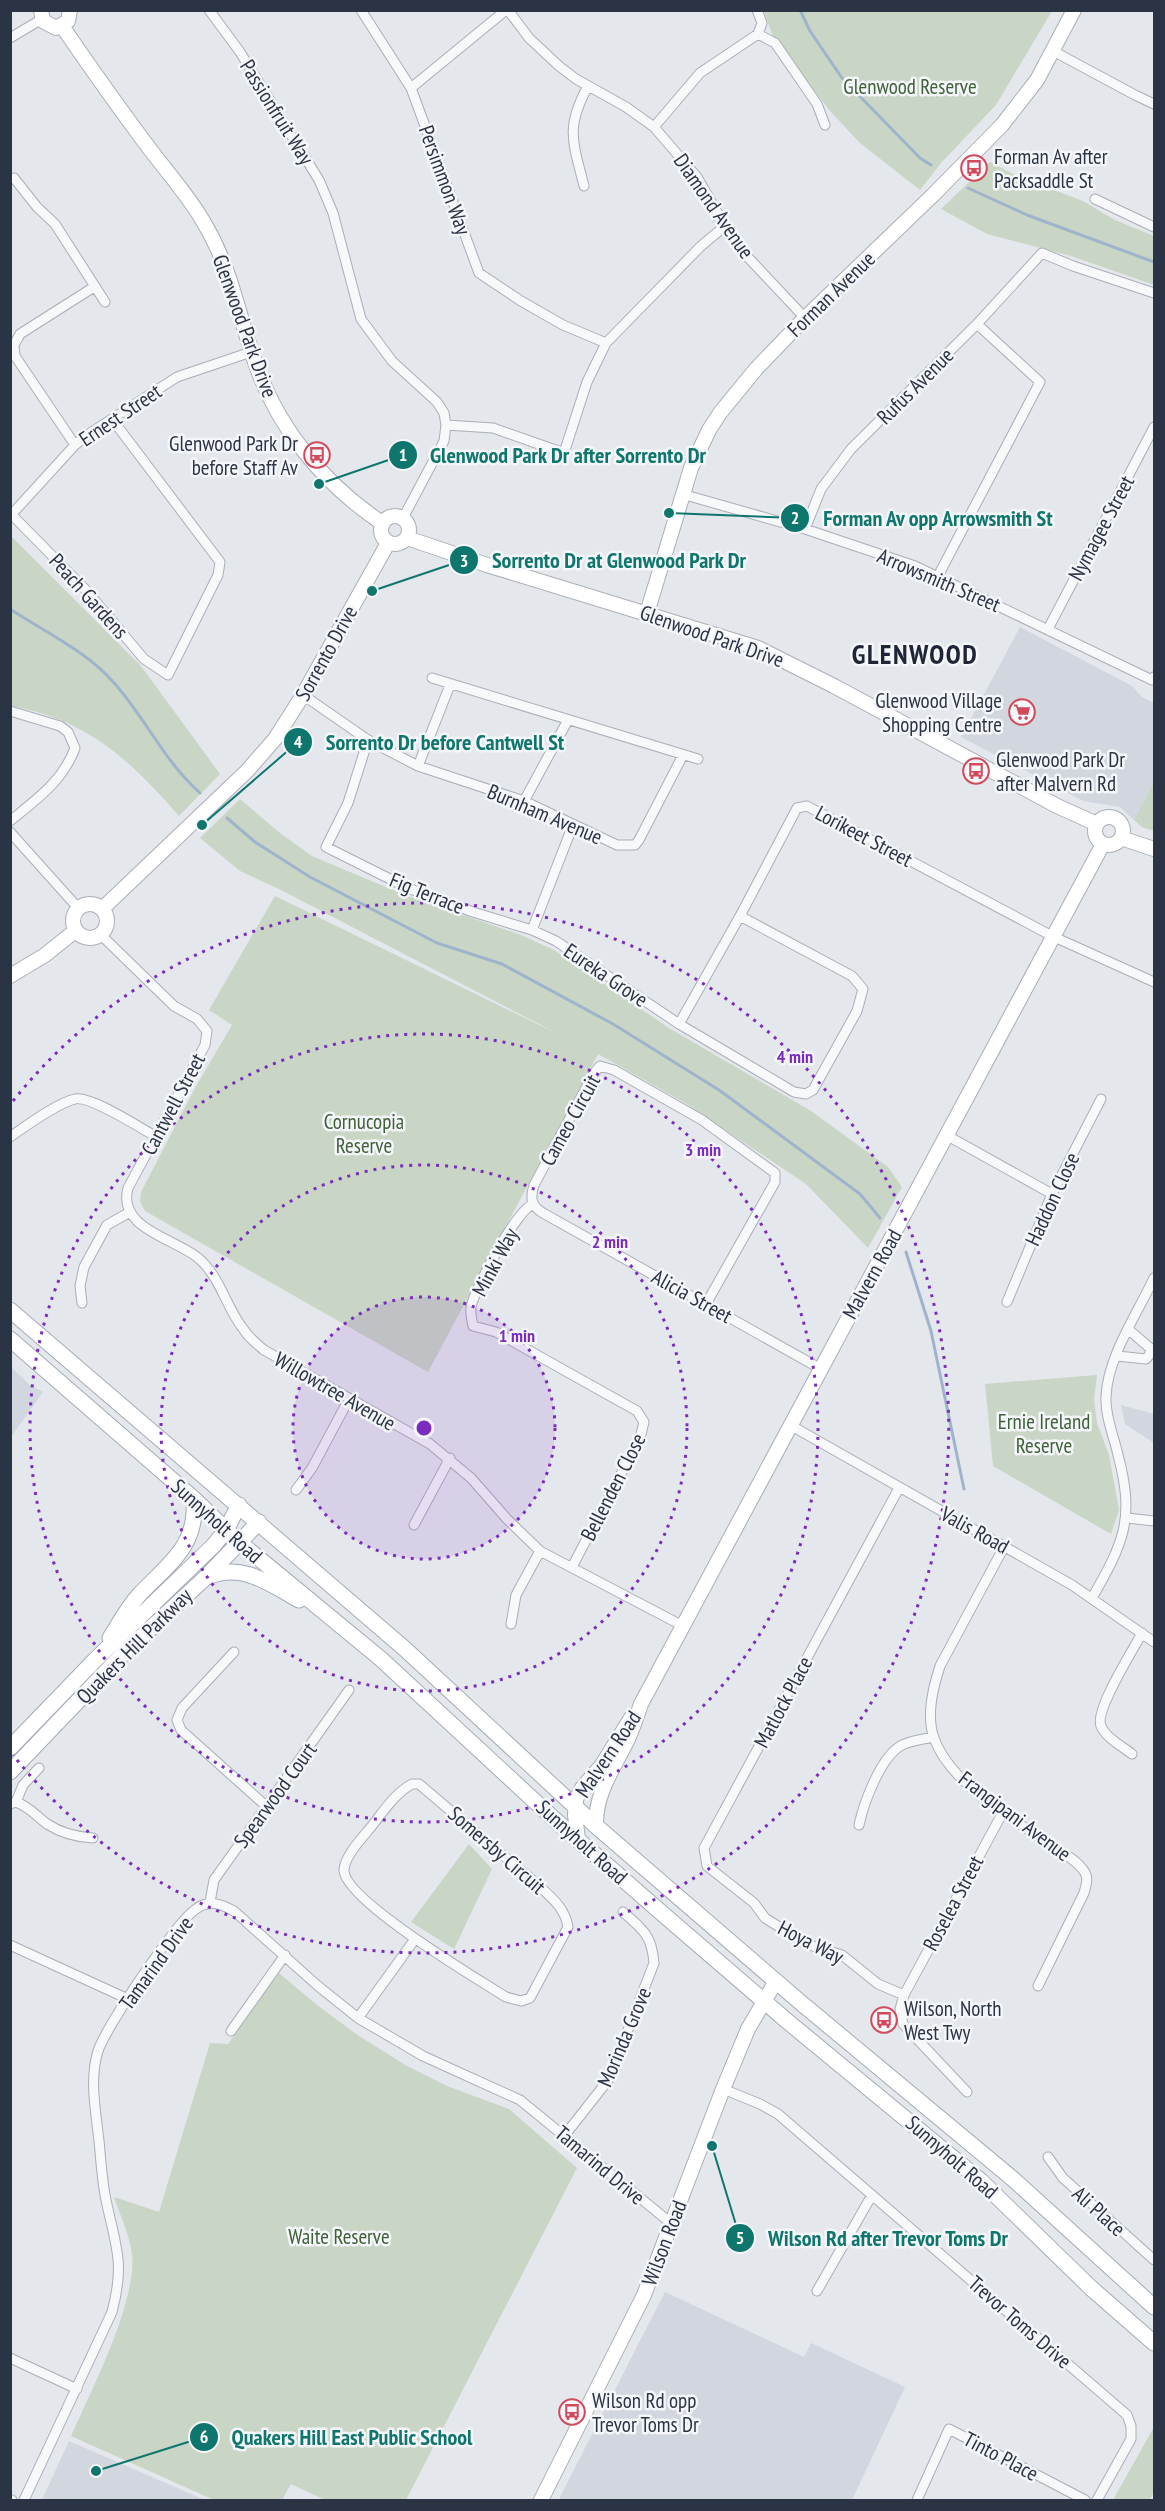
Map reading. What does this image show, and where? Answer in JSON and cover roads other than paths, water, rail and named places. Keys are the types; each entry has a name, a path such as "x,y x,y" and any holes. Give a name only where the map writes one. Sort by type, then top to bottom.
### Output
{"main road":[{"name":"Sunnyholt Road","path":"10,1310 259,1522 452,1692 596,1826 776,1981 1013,2179 1155,2307"},
{"name":"Sunnyholt Road","path":"10,1339 194,1499 239,1542 436,1708 578,1839 764,2001 965,2167 1099,2294 1155,2343"},
{"path":"95,1660 138,1596 178,1556 192,1529 195,1514 194,1499"},
{"name":"Quakers Hill Parkway","path":"10,1748 95,1660 186,1575 226,1530 239,1505"},
{"name":"Quakers Hill Parkway","path":"10,1772 140,1637 204,1579 259,1522"},
{"path":"204,1579 227,1570 250,1574 328,1615"}],"street":[{"path":"10,38 41,15 51,27 62,26 68,21 70,10"},
{"name":"Persimmon Way","path":"361,10 411,88 479,273 563,325 606,344"},
{"path":"411,88 507,10"},
{"name":"Diamond Avenue","path":"507,10 528,38 567,73 626,107 654,127 697,177 725,226 742,250 805,318"},
{"path":"654,127 700,73 758,34 762,23 757,10"},
{"name":"Forman Avenue","path":"647,613 682,494 700,447 720,413 756,369 805,318 1002,125 1029,91 1074,10"},
{"name":"Passionfruit Way","path":"211,13 240,52 319,180 333,213 361,319 392,362 437,402 444,413 447,425"},
{"name":"Glenwood Park Drive","path":"62,26 102,85 203,220 234,286 251,352 274,407 300,447 352,502 382,523"},
{"path":"758,34 775,43 817,104 825,125"},
{"path":"1053,51 1155,104"},
{"path":"584,186 572,132 576,109 588,86"},
{"path":"12,177 37,207 55,224 105,302"},
{"path":"1095,199 1155,227"},
{"path":"403,518 444,441 447,425 493,428 564,453 587,382 606,344 701,246 725,226"},
{"name":"Rufus Avenue","path":"805,529 820,489 845,456 977,324 1041,253 1155,293"},
{"path":"75,445 15,356 14,345 20,334 94,287"},
{"path":"938,576 1040,382 977,324"},
{"name":"Ernest Street","path":"11,514 75,445 112,418 177,377 251,352"},
{"name":"Peach Gardens","path":"11,514 86,590 144,659 168,675 218,575 220,562 112,418"},
{"name":"Nymagee Street","path":"1048,629 1155,427"},
{"name":"Arrowsmith Street","path":"682,494 805,529 915,566 1153,678"},
{"path":"392,515 403,518 409,529 407,538 399,544 388,543 381,535 382,523 392,515"},
{"name":"Glenwood Park Drive","path":"407,538 487,566 647,613 772,654 1057,806 1097,824"},
{"name":"Sorrento Drive","path":"102,909 256,761 275,739 303,695 388,543"},
{"path":"432,678 698,759"},
{"path":"418,766 450,685"},
{"name":"Burnham Avenue","path":"303,695 368,740 418,766 524,801 617,845 635,845 644,833 683,755"},
{"path":"10,711 60,726 68,732 75,747 67,767 55,783 10,821"},
{"path":"524,801 568,720"},
{"name":"Fig Terrace","path":"368,740 348,803 326,847 408,888 473,912 532,930"},
{"name":"Lorikeet Street","path":"679,1024 797,808 807,806 1052,936"},
{"path":"1104,818 1117,819 1124,830 1121,838 1111,845 1103,844 1096,837 1097,824 1104,818"},
{"path":"532,930 573,825"},
{"path":"10,832 79,909"},
{"path":"1121,838 1155,849"},
{"name":"Malvern Road","path":"596,1826 597,1802 602,1787 628,1738 641,1704 1103,844"},
{"path":"91,905 102,909 106,924 100,934 86,937 75,931 73,919 79,909 91,905"},
{"name":"Eureka Grove","path":"532,930 556,941 679,1024 794,1092 806,1094 813,1090 857,1011 863,988 852,976 740,916"},
{"path":"10,976 45,955 75,931"},
{"name":"Cantwell Street","path":"100,934 174,1006 197,1019 207,1031 204,1046 128,1188 126,1201 130,1212"},
{"path":"1052,936 1155,982"},
{"name":"Cameo Circuit","path":"533,1204 531,1198 534,1185 594,1073 600,1066 614,1070 702,1120 772,1169 776,1176 706,1304"},
{"path":"10,1137 30,1123 76,1098 90,1101 155,1136"},
{"name":"Haddon Close","path":"1007,1302 1052,1194 1101,1099"},
{"path":"946,1135 1052,1194"},
{"name":"Alicia Street","path":"533,1204 543,1214 821,1369"},
{"name":"Minki Way","path":"473,1326 471,1308 484,1276 520,1215 533,1204"},
{"path":"82,1303 80,1281 89,1257 107,1225 130,1212"},
{"name":"Willowtree Avenue","path":"130,1212 142,1225 190,1252 205,1264 244,1330 264,1350 430,1444 450,1458 540,1551 683,1626"},
{"path":"1092,1598 1122,1541 1127,1518 1124,1475 1106,1398 1108,1378 1155,1278"},
{"name":"Bellenden Close","path":"473,1326 496,1332 637,1410 644,1422 640,1438 572,1568"},
{"path":"1117,1356 1146,1359 1150,1354 1147,1343 1129,1330"},
{"path":"296,1490 312,1468 349,1399"},
{"name":"Valis Road","path":"790,1425 1092,1598 1155,1642"},
{"path":"414,1525 450,1458"},
{"name":"Matlock Place","path":"754,1903 707,1866 704,1848 899,1488"},
{"path":"1127,1518 1155,1521"},
{"name":"Frangipani Avenue","path":"1004,1547 940,1666 931,1704 934,1737 950,1766 963,1780 1003,1812 1073,1860 1085,1872 1087,1882 1080,1903 1038,1986"},
{"path":"511,1624 516,1595 540,1551"},
{"path":"1132,1754 1108,1736 1099,1720 1104,1703 1142,1633"},
{"path":"234,1652 182,1708 177,1720 181,1730 266,1806"},
{"name":"Spearwood Court","path":"210,1902 214,1880 349,1690"},
{"name":"Malvern Road","path":"578,1839 575,1807 582,1788 602,1765 621,1731 641,1704"},
{"path":"859,1825 864,1804 889,1756 905,1743 934,1737"},
{"path":"39,1768 23,1785 13,1803 28,1806 55,1828 69,1834 93,1838"},
{"name":"Somersby Circuit","path":"412,1784 419,1784 556,1902 567,1917 568,1927 530,1998 521,2001 506,1997 415,1939 353,1889 345,1876 344,1868 361,1840 399,1791 412,1784"},
{"name":"Roselea Street","path":"904,1995 1003,1812"},
{"name":"Tamarind Drive","path":"24,2500 112,2312 119,2287 118,2245 106,2199 93,2089 98,2050 107,2031 128,1999 184,1919 196,1908 210,1902 234,1911 318,1986 358,2018 423,2056 520,2100 672,2224"},
{"name":"Hoya Way","path":"754,1903 765,1918 806,1944 842,1955 878,1984 904,1995"},
{"name":"Morinda Grove","path":"565,2135 609,2079 654,1964 653,1948 647,1934 623,1912"},
{"path":"358,2018 415,1939"},
{"path":"10,1945 128,1999"},
{"path":"231,2031 285,1955"},
{"name":"Wilson Road","path":"541,2500 644,2295 748,2029 776,1981"},
{"path":"904,1995 900,2009 903,2024 967,2092"},
{"name":"Trevor Toms Drive","path":"723,2089 760,2103 778,2114 1127,2415 1131,2426 1131,2439 1097,2500"},
{"name":"Ali Place","path":"1048,2157 1063,2178 1155,2260"},
{"path":"818,2291 872,2195"},
{"path":"10,2358 77,2389"},
{"name":"Tinto Place","path":"917,2500 949,2429 1085,2500"}],"waterway":[{"path":"800,10 810,31 842,78 920,158 931,165"},
{"path":"968,188 1027,215 1154,262"},
{"path":"10,609 66,643 104,673 126,697 165,754 200,793"},
{"path":"227,818 255,842 310,877 437,943 502,964 613,1024 719,1090 860,1194 880,1218"},
{"path":"906,1252 931,1331 964,1489"}],"place":[{"name":"Forman Av after Packsaddle St","path":"974,168"},
{"name":"Glenwood Park Dr before Staff Av","path":"317,455"},
{"name":"Glenwood Park Dr after Sorrento Dr","path":"319,484"},
{"name":"Forman Av opp Arrowsmith St","path":"669,513"},
{"name":"Sorrento Dr at Glenwood Park Dr","path":"372,591"},
{"name":"Glenwood Village Shopping Centre","path":"1022,712"},
{"name":"Glenwood Park Dr after Malvern Rd","path":"976,771"},
{"name":"Sorrento Dr before Cantwell St","path":"202,825"},
{"name":"Wilson, North West Twy","path":"884,2020"},
{"name":"Wilson Rd after Trevor Toms Dr","path":"712,2146"},
{"name":"Wilson Rd opp Trevor Toms Dr","path":"572,2412"},
{"name":"Quakers Hill East Public School","path":"96,2471"}],"district":[{"name":"GLENWOOD","path":"915,654"}],"park label":[{"name":"Glenwood Reserve","path":"910,86"},
{"name":"Cornucopia Reserve","path":"364,1133"},
{"name":"Ernie Ireland Reserve","path":"1044,1433"},
{"name":"Waite Reserve","path":"339,2236"}]}
